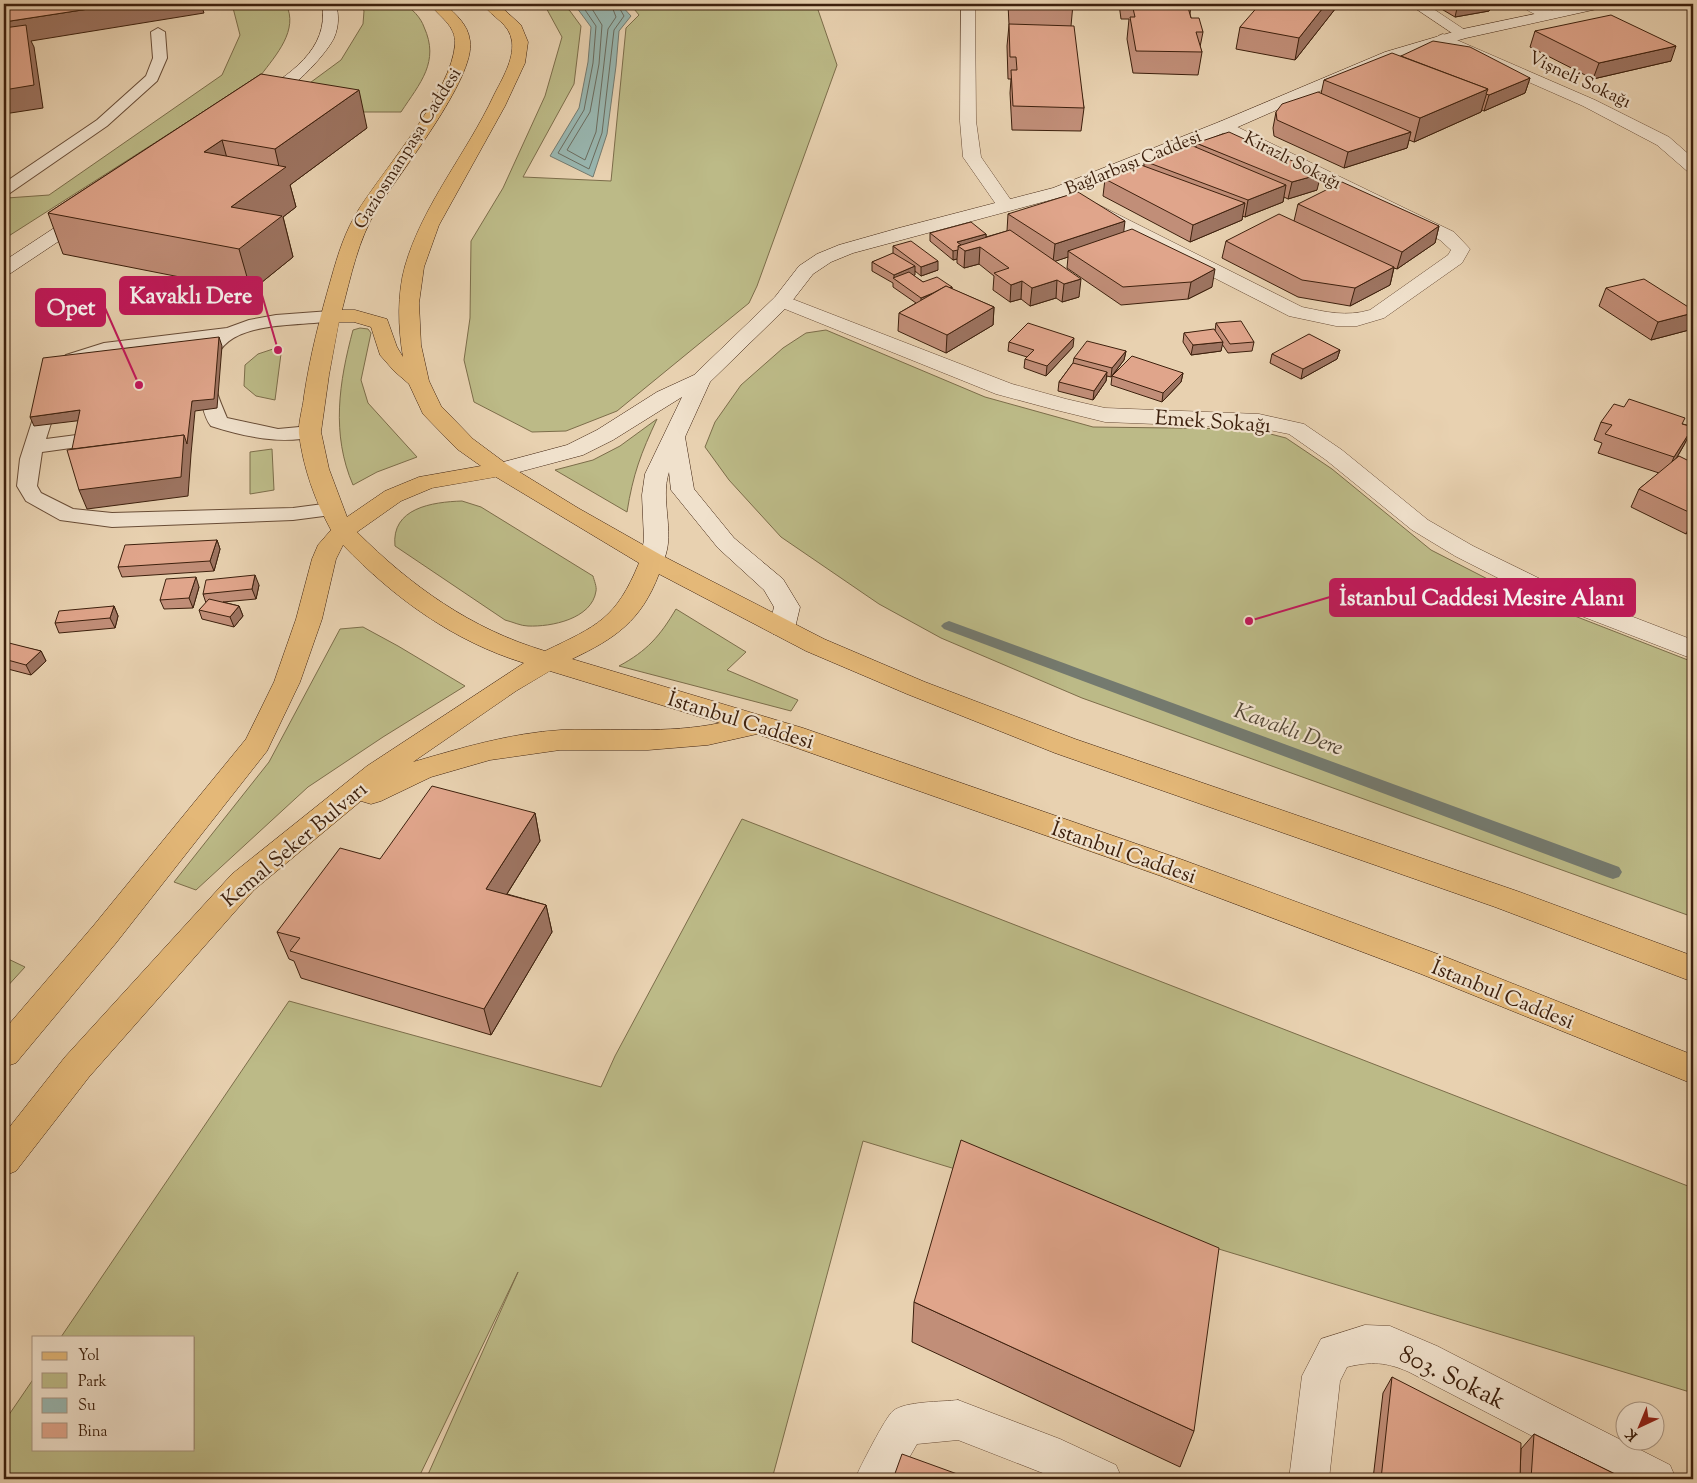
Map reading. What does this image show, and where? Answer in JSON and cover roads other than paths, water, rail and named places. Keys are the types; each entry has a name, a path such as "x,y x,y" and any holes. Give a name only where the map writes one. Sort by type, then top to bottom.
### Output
{"main road":[{"name":"Gaziosmanpaşa Caddesi","path":"337,520 318,469 310,432 318,375 330,316 352,239 367,210 426,125 447,89 460,61 463,42 458,25 437,4"},
{"path":"490,4 514,25 520,42 517,63 497,106 430,225 414,266 409,303 411,345 418,381 431,409 465,444 500,470 652,560 815,645 916,688 1064,746 1506,899 1693,969"},
{"path":"330,316 355,316 380,323 387,348 399,366 418,381"},
{"path":"4,1054 105,934 257,744 287,682 310,619 324,559 337,520 427,482 500,470"},
{"name":"İstanbul Caddesi","path":"337,520 378,568 409,593 448,619 507,649 545,662 759,724 1172,868 1432,965 1693,1070"},
{"name":"Kemal Şeker Bulvarı","path":"4,1160 77,1067 243,882 322,816 378,773 545,662 580,646 614,624 630,606 643,584 652,560"},
{"path":"322,816 422,770 490,750 560,740 648,740 708,735 759,724"}],"street":[{"path":"244,111 296,76 323,45 331,23 330,4"},
{"path":"968,4 968,121 972,157 1006,206"},
{"path":"1416,4 1463,34"},
{"path":"1527,4 1548,14"},
{"name":"Bağlarbaşı Caddesi","path":"701,378 782,301 806,270 824,258 846,249 906,232 1059,192 1225,126 1390,55 1463,34 1601,4"},
{"name":"Vişneli Sokağı","path":"1443,39 1597,107 1663,141 1693,167"},
{"name":"Kirazlı Sokağı","path":"1059,192 1296,312 1336,320 1357,320 1377,314 1455,259 1461,249 1447,236 1225,126"},
{"path":"4,269 100,207"},
{"name":"Emek Sokağı","path":"782,301 1004,389 1060,404 1105,415 1259,421 1296,429 1334,455 1420,524 1464,551 1554,596 1693,650"},
{"path":"652,560 656,540 654,495 656,474 701,378"},
{"path":"500,470 575,450 605,435 665,397 701,378"},
{"path":"674,437 683,490 726,543 774,585 787,607 782,628"},
{"name":"803. Sokak","path":"1308,1479 1321,1376 1335,1352 1365,1344 1390,1345 1423,1358 1656,1479"},
{"path":"875,1479 906,1425 958,1420 1060,1459 1102,1479"}],"lane":[{"path":"4,190 102,123 152,78 160,58 158,32"},
{"path":"330,316 254,323 228,333 104,349 73,359 56,378 30,459 27,486 34,497 68,515 112,520 293,514 337,520"},
{"path":"228,333 210,350 204,366 208,423 278,435 310,432"},
{"path":"34,447 121,435"}],"water":[{"path":"574,4 620,4 631,16 619,31 607,134 593,177 550,156 579,108 588,62 591,27"}],"waterway":[{"name":"Kavaklı Dere","path":"949,626 1613,872"}],"place":[{"name":"Kavaklı Dere","path":"278,350"},
{"name":"Opet","path":"139,385"},
{"name":"İstanbul Caddesi Mesire Alanı","path":"1249,621"}]}
